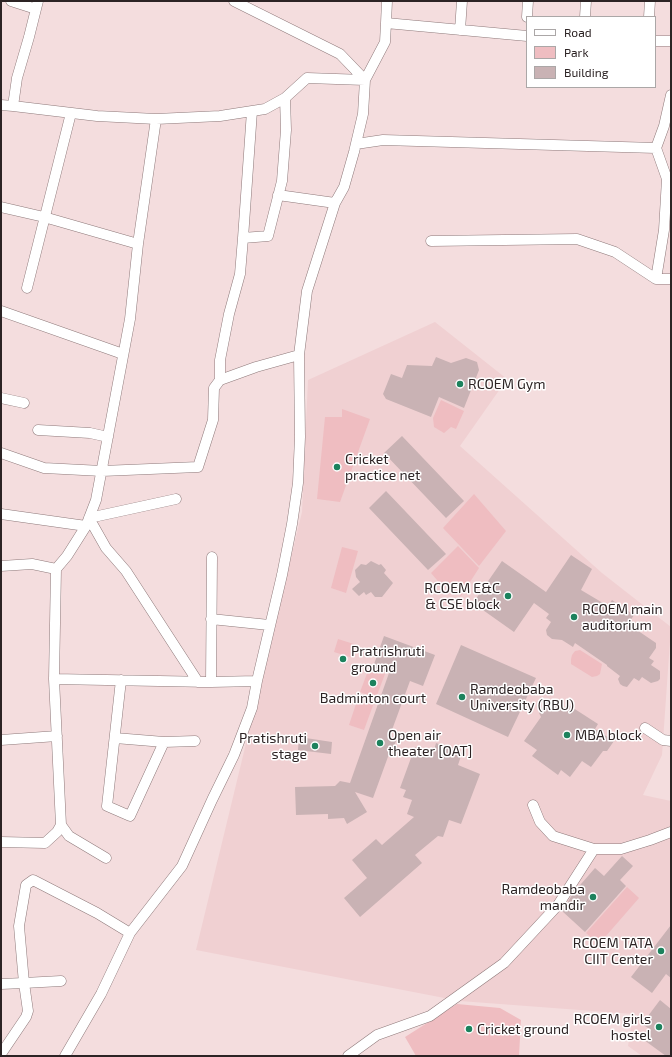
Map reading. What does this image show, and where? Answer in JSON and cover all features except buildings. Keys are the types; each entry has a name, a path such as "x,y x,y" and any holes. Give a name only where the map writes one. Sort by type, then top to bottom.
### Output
{"street":[{"path":"11,1 37,5 17,78 13,106"},
{"path":"234,1 340,54 365,80"},
{"path":"65,1056 101,994 130,933 182,866 234,755 252,708 269,625 282,575 298,483 300,437 299,355 307,290 335,203 344,187 356,144 363,114 365,80 385,42 387,1"},
{"path":"460,30 462,1"},
{"path":"527,16 528,1"},
{"path":"585,16 586,1"},
{"path":"649,16 650,1"},
{"path":"386,23 526,36"},
{"path":"656,41 671,41"},
{"path":"1,105 97,116 156,119 220,116 265,110 285,98 307,78 365,80"},
{"path":"656,279 664,230 667,179 656,148 664,126 671,95"},
{"path":"243,238 268,236 282,181 286,130 285,98"},
{"path":"220,380 220,360 229,314 240,274 252,111"},
{"path":"27,288 71,113"},
{"path":"106,858 69,836 61,825 54,679 56,569 67,556 87,522 96,500 130,319 138,244 156,119"},
{"path":"356,144 383,140 656,148"},
{"path":"278,195 335,203"},
{"path":"1,207 44,217 138,244"},
{"path":"431,241 577,239 615,252 656,279 671,279"},
{"path":"1,311 123,354"},
{"path":"1,453 44,468 102,471 198,467 213,420 214,388 220,380 256,366 299,355"},
{"path":"1,398 24,403"},
{"path":"38,430 90,433 108,437"},
{"path":"1,514 87,522 176,499"},
{"path":"87,522 106,548 126,571 198,682"},
{"path":"211,682 212,557"},
{"path":"1,566 32,564 56,569"},
{"path":"211,619 269,625"},
{"path":"54,679 198,682 257,681"},
{"path":"121,680 107,806 130,816 164,742"},
{"path":"646,728 662,740 671,741"},
{"path":"1,740 57,736"},
{"path":"115,738 164,742 195,741"},
{"path":"533,805 540,822 553,836 594,849 621,849 671,832"},
{"path":"1,842 45,843 61,825"},
{"path":"348,1056 377,1035 430,1016 504,963 558,905 594,849"},
{"path":"1,1054 26,1017 28,1011 19,926 26,885 33,880 97,913 130,933"},
{"path":"1,984 61,981"}],"shaded area":[{"name":"Ramdeobaba University (RBU)","path":"435,322 507,379 460,446 602,573 671,627 662,755 643,795 671,801 671,1056 642,1056 628,1046 633,1014 460,1001 196,950 302,512 308,380"}],"green space":[{"path":"441,400 464,411 456,429 451,427 444,433 434,427 433,418"},
{"name":"Cricket practice net","path":"342,409 370,419 340,502 317,499 325,417 342,417"},
{"path":"474,494 506,531 479,566 443,528"},
{"path":"458,546 479,568 461,596 447,583 443,587 431,573"},
{"path":"342,547 358,551 346,593 331,588"},
{"path":"338,639 357,645 353,658 334,652"},
{"path":"580,650 602,664 600,674 592,677 571,664 572,655 575,651"},
{"name":"Badminton court","path":"369,668 385,674 376,698 360,692"},
{"path":"359,695 375,700 364,730 349,725"},
{"path":"627,887 639,898 599,944 586,933"},
{"name":"Cricket ground","path":"457,1004 500,1008 521,1020 519,1056 416,1056 405,1037"}],"place":[{"name":"RCOEM Gym","path":"460,384"},
{"name":"Cricket practice net","path":"337,467"},
{"name":"RCOEM E&C & CSE block","path":"508,596"},
{"name":"RCOEM main auditorium","path":"574,617"},
{"name":"Pratrishruti ground","path":"343,659"},
{"name":"Badminton court","path":"373,683"},
{"name":"Ramdeobaba University (RBU)","path":"462,697"},
{"name":"MBA block","path":"567,735"},
{"name":"Open air theater [OAT]","path":"380,743"},
{"name":"Pratishruti stage","path":"315,746"},
{"name":"Ramdeobaba mandir","path":"593,897"},
{"name":"RCOEM TATA CIIT Center","path":"661,951"},
{"name":"RCOEM girls hostel","path":"659,1027"},
{"name":"Cricket ground","path":"469,1029"}]}
